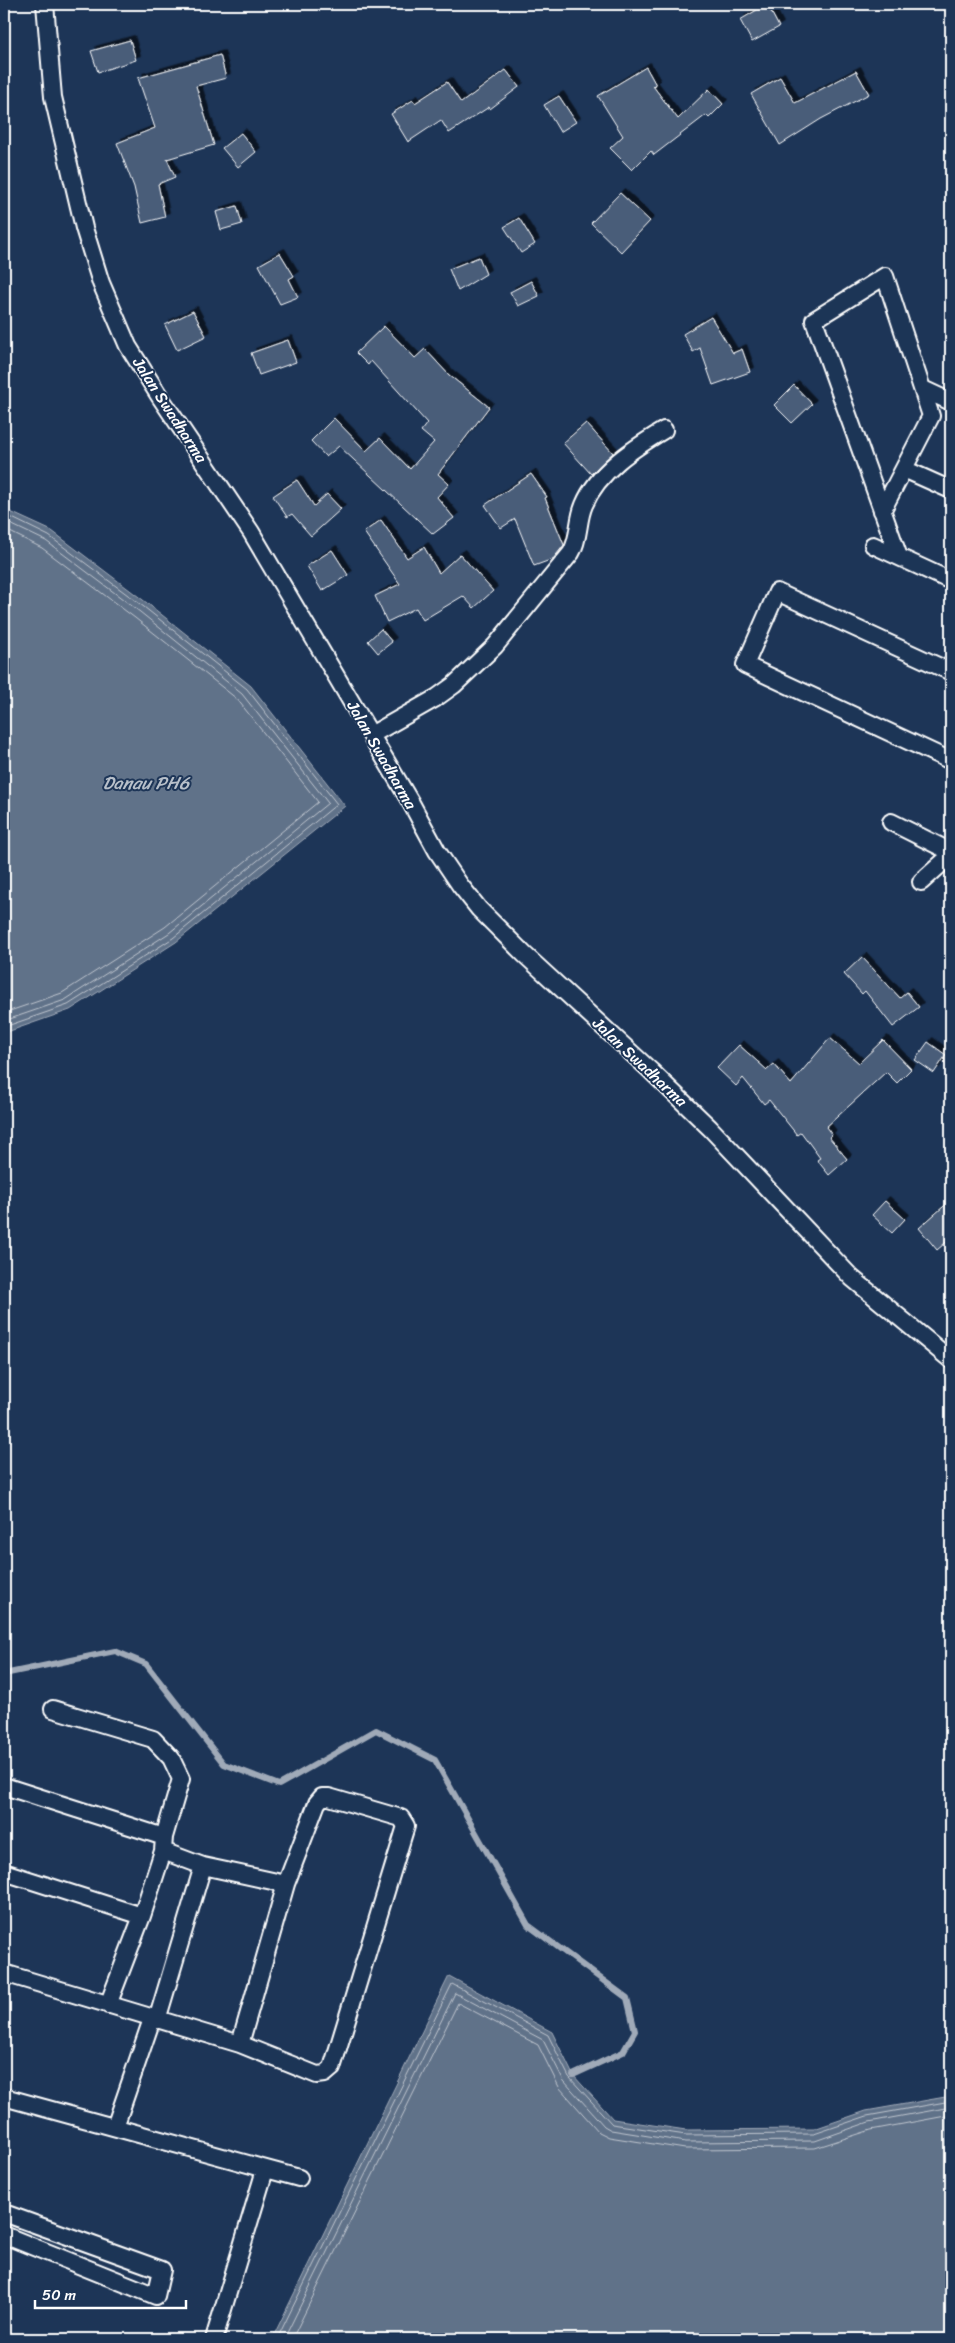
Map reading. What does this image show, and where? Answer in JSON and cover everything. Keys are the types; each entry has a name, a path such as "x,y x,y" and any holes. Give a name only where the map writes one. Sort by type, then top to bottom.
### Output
{"street":[{"name":"Jalan Swadharma","path":"45,4 52,97 84,228 101,284 128,346 251,532 437,850 479,909 703,1122 852,1278 951,1360"},
{"path":"882,511 931,416 884,276 814,320 882,511 899,557"},
{"path":"923,389 951,402"},
{"path":"371,735 436,698 495,646 571,553 578,538 584,505 604,476 631,450 664,430"},
{"path":"904,469 951,490"},
{"path":"873,545 951,581"},
{"path":"951,672 777,592 745,665 951,761"},
{"path":"891,822 951,854 921,882"},
{"path":"53,1709 153,1739 164,1748 181,1779 142,1916 108,2005"},
{"path":"4,1786 164,1844 203,1866 286,1884"},
{"path":"4,1973 154,2020 240,2044 317,2075 325,2074 332,2068 406,1826 401,1818 322,1797 317,1803 286,1884 240,2044"},
{"path":"115,2127 154,2020 203,1866"},
{"path":"4,1872 142,1916"},
{"path":"4,2097 300,2178"},
{"path":"214,2339 266,2170"},
{"path":"4,2213 162,2270 156,2296 4,2235"}],"water":[{"name":"Danau PH6","path":"4,509 52,531 147,603 251,686 345,806 176,942 70,1010 4,1033"},
{"path":"449,1976 552,2032 573,2075 613,2119 686,2130 814,2129 866,2111 951,2096 951,2339 272,2339"}],"building":[{"path":"767,4 779,27 752,42 740,20"},
{"path":"130,40 136,60 98,72 91,51"},
{"path":"220,55 226,78 196,86 214,145 167,159 175,177 158,184 165,217 142,223 134,187 117,143 155,128 138,78"},
{"path":"646,67 656,85 653,86 678,119 709,89 723,104 709,118 706,115 654,155 651,151 632,170 610,148 623,136 598,96"},
{"path":"506,70 519,87 490,109 489,107 449,133 441,120 408,142 391,114 413,100 415,103 447,82 461,103"},
{"path":"856,71 869,94 821,119 780,145 751,94 780,77 795,103"},
{"path":"559,96 576,122 560,132 544,105"},
{"path":"241,133 256,152 238,167 222,148"},
{"path":"620,193 650,221 621,252 591,223"},
{"path":"237,206 242,224 221,230 216,212"},
{"path":"519,218 535,244 521,253 504,227"},
{"path":"280,253 294,276 289,279 298,297 280,304 259,265"},
{"path":"479,257 486,274 458,291 449,269"},
{"path":"531,281 539,296 518,306 510,292"},
{"path":"193,311 206,336 177,350 165,325"},
{"path":"711,317 733,353 742,349 750,372 713,385 700,348 693,352 683,334"},
{"path":"384,326 415,358 425,349 449,375 489,407 438,474 449,484 437,497 454,518 433,534 339,446 326,457 311,441 334,418 366,451 380,438 410,469 434,442 421,431 427,423 371,361 368,365 356,353"},
{"path":"288,340 296,362 259,375 251,353"},
{"path":"794,385 812,404 792,423 774,405"},
{"path":"586,423 613,453 591,474 563,443"},
{"path":"531,474 547,497 545,498 564,545 553,559 534,566 515,519 501,528 485,505"},
{"path":"297,480 314,506 327,494 341,509 311,536 292,514 287,517 273,496"},
{"path":"381,520 407,558 424,547 439,573 460,554 493,591 474,608 463,596 423,620 416,608 387,622 375,596 400,584 364,532"},
{"path":"332,550 348,575 322,591 307,566"},
{"path":"381,629 392,642 378,653 368,641"},
{"path":"862,957 900,998 907,992 919,1007 893,1027 865,991 862,994 844,974"},
{"path":"830,1038 859,1063 883,1040 911,1069 897,1083 886,1072 826,1127 832,1135 829,1137 847,1159 829,1175 817,1160 820,1158 801,1132 797,1135 769,1100 764,1104 743,1078 736,1086 717,1068 739,1045 767,1070 774,1064 791,1084"},
{"path":"928,1042 946,1055 934,1073 915,1060"},
{"path":"951,1200 951,1238 937,1250 919,1228"},
{"path":"885,1201 905,1219 892,1233 872,1215"}],"waterway":[{"path":"4,1674 115,1651 146,1664 224,1764 279,1785 376,1730 435,1760 528,1925 627,1998 635,2031 623,2052 573,2075"}]}
